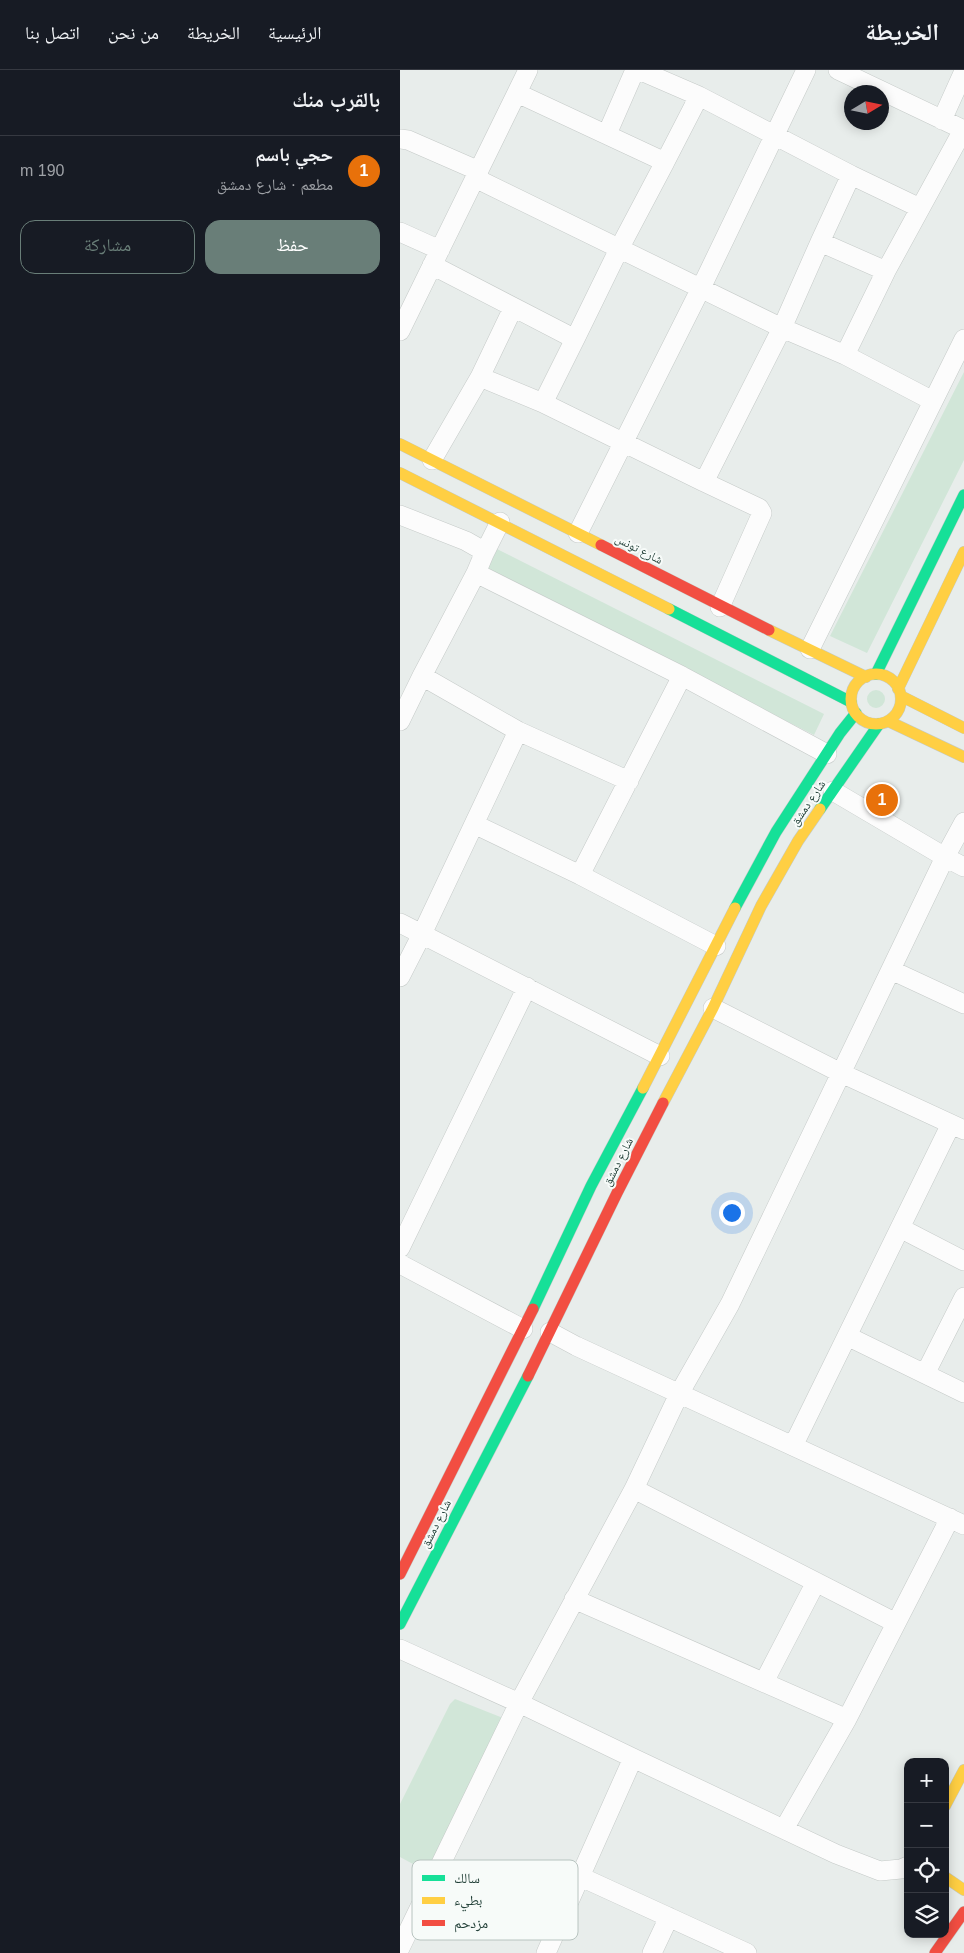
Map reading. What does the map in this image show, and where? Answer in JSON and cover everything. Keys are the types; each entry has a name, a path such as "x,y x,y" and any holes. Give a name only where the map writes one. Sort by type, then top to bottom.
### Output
{"main road":[{"name":"شارع تونس","path":"400,444 720,607 871,675"},
{"path":"400,473 500,522 851,702"},
{"path":"964,495 871,675 854,687 851,702 856,713 866,722 883,722 964,757"},
{"path":"883,722 898,710 900,692 962,563"},
{"path":"871,675 889,678 900,692 964,728"},
{"name":"شارع دمشق","path":"400,1574 523,1329 591,1186 660,1056 758,863 840,733 856,713"},
{"name":"شارع دمشق","path":"400,1624 713,1008 760,906 798,841 862,746 883,722"},
{"path":"947,1803 964,1770"},
{"path":"949,1880 964,1890"},
{"path":"936,1953 964,1912"}],"street":[{"path":"400,331 528,70"},
{"path":"607,134 635,70"},
{"path":"640,70 699,96 851,176 920,208"},
{"path":"578,533 701,288 806,70"},
{"path":"838,70 861,75 963,130 886,272 845,355"},
{"path":"942,120 964,71"},
{"path":"517,93 665,162"},
{"path":"543,403 619,249 699,96"},
{"path":"400,139 408,140 619,249 782,328 845,355 933,401"},
{"path":"704,482 782,328 851,176"},
{"path":"400,232 513,308 575,339"},
{"path":"820,242 886,272"},
{"path":"432,460 480,377 513,308"},
{"path":"810,649 964,339"},
{"path":"480,377 543,403 758,508 762,513 720,607"},
{"path":"400,515 466,541 480,549 484,554"},
{"path":"400,721 500,522"},
{"path":"476,573 682,676 828,754"},
{"path":"422,676 518,731 629,781"},
{"path":"580,875 682,676"},
{"path":"400,977 518,731"},
{"path":"833,790 964,867"},
{"path":"443,1860 520,1703 634,1489 679,1394 730,1304 945,857 964,822"},
{"path":"474,824 580,875 716,946"},
{"path":"400,923 660,1056"},
{"path":"891,970 964,1004"},
{"path":"400,1248 527,987"},
{"path":"713,1008 841,1073 958,1127 900,1228 793,1446"},
{"path":"900,1228 964,1261"},
{"path":"400,1264 523,1329"},
{"path":"925,1374 964,1297"},
{"path":"550,1332 679,1394 957,1521 896,1623 848,1719 784,1829"},
{"path":"847,1336 964,1393"},
{"path":"634,1489 896,1623"},
{"path":"764,1682 816,1582"},
{"path":"574,1599 848,1719"},
{"path":"400,1648 520,1703 836,1854 880,1871 904,1868"},
{"path":"578,1884 633,1758"},
{"path":"581,1877 747,1953"},
{"path":"652,1953 669,1917"},
{"path":"400,1948 412,1924"},
{"path":"546,1953 552,1940"}],"green space":[{"path":"964,372 964,460 867,653 830,636"},
{"path":"497,549 824,714 814,735 487,570"},
{"path":"872,690 880,690 885,695 883,706 872,708 867,703 867,695"},
{"path":"455,1699 503,1718 441,1860 412,1860 412,1863 400,1857 400,1804 450,1704"}],"traffic: fast":[{"path":"876,674 964,495"},
{"path":"669,609 851,702"},
{"path":"735,908 776,832 840,733 856,713"},
{"path":"820,809 879,724"},
{"path":"533,1309 591,1186 643,1088"},
{"path":"400,1624 528,1376"}],"traffic: slow":[{"path":"400,444 601,545"},
{"path":"400,473 669,609"},
{"path":"898,689 964,552"},
{"path":"769,630 866,677"},
{"path":"876,674 885,676 896,685 901,699 899,708 890,719 876,724 867,722 856,713 851,699 853,690 862,679 876,674"},
{"path":"901,696 964,728"},
{"path":"888,721 964,757"},
{"path":"663,1103 713,1008 761,906 798,841 820,809"},
{"path":"643,1088 735,908"},
{"path":"947,1803 964,1770"},
{"path":"949,1880 964,1890"}],"traffic: jam":[{"path":"601,545 769,630"},
{"path":"528,1376 663,1103"},
{"path":"400,1574 533,1309"},
{"path":"935,1953 964,1912"}],"place":[{"name":"حجي باسم","path":"882,800"}]}
